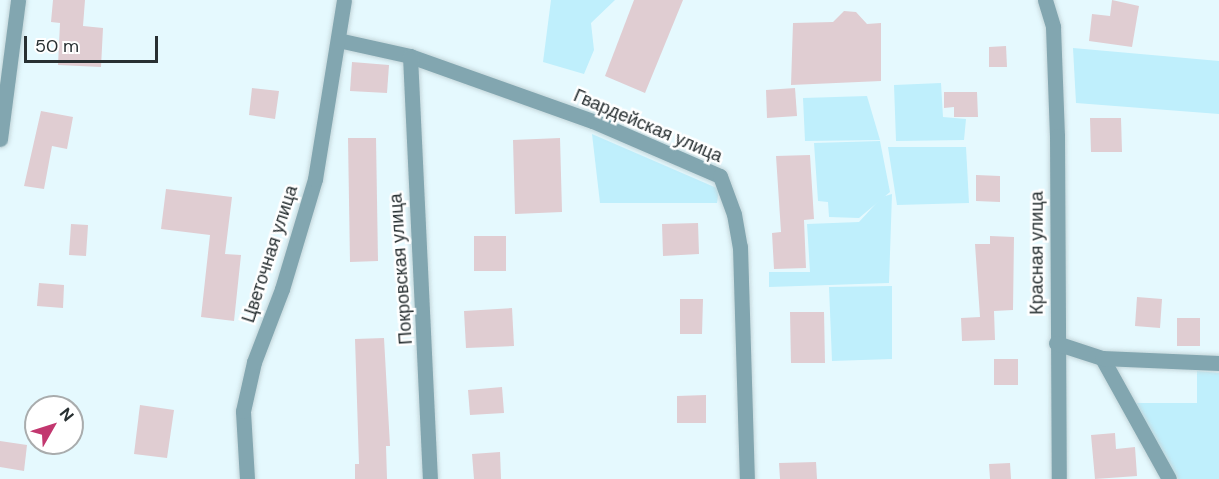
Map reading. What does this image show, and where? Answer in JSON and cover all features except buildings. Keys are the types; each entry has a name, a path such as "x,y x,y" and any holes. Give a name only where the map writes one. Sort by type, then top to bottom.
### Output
{"street":[{"path":"0,139 18,0"},
{"name":"Цветочная улица","path":"247,479 243,411 254,362 282,289 315,179 344,0"},
{"name":"Красная улица","path":"1045,0 1053,27 1057,136 1056,343 1059,479"},
{"name":"Гвардейская улица","path":"338,40 410,56 593,121 720,176 734,214 740,247 747,479"},
{"name":"Покровская улица","path":"410,56 430,479"},
{"path":"1056,343 1102,358 1219,363"},
{"path":"1102,358 1169,479"}],"shaded area":[{"path":"551,0 615,0 591,23 594,50 584,74 543,62"},
{"path":"1073,48 1219,61 1219,114 1076,103"},
{"path":"941,83 943,117 966,119 964,140 896,141 894,85"},
{"path":"867,96 880,140 805,141 803,98"},
{"path":"592,134 719,189 717,203 600,203"},
{"path":"880,141 890,192 859,218 829,217 828,202 818,201 814,143"},
{"path":"888,147 966,147 969,203 897,205"},
{"path":"892,194 889,283 769,287 769,272 810,272 807,224 859,222 882,197"},
{"path":"892,286 892,359 832,361 829,287"},
{"path":"1197,371 1219,373 1219,479 1178,479 1133,403 1197,403"}]}
